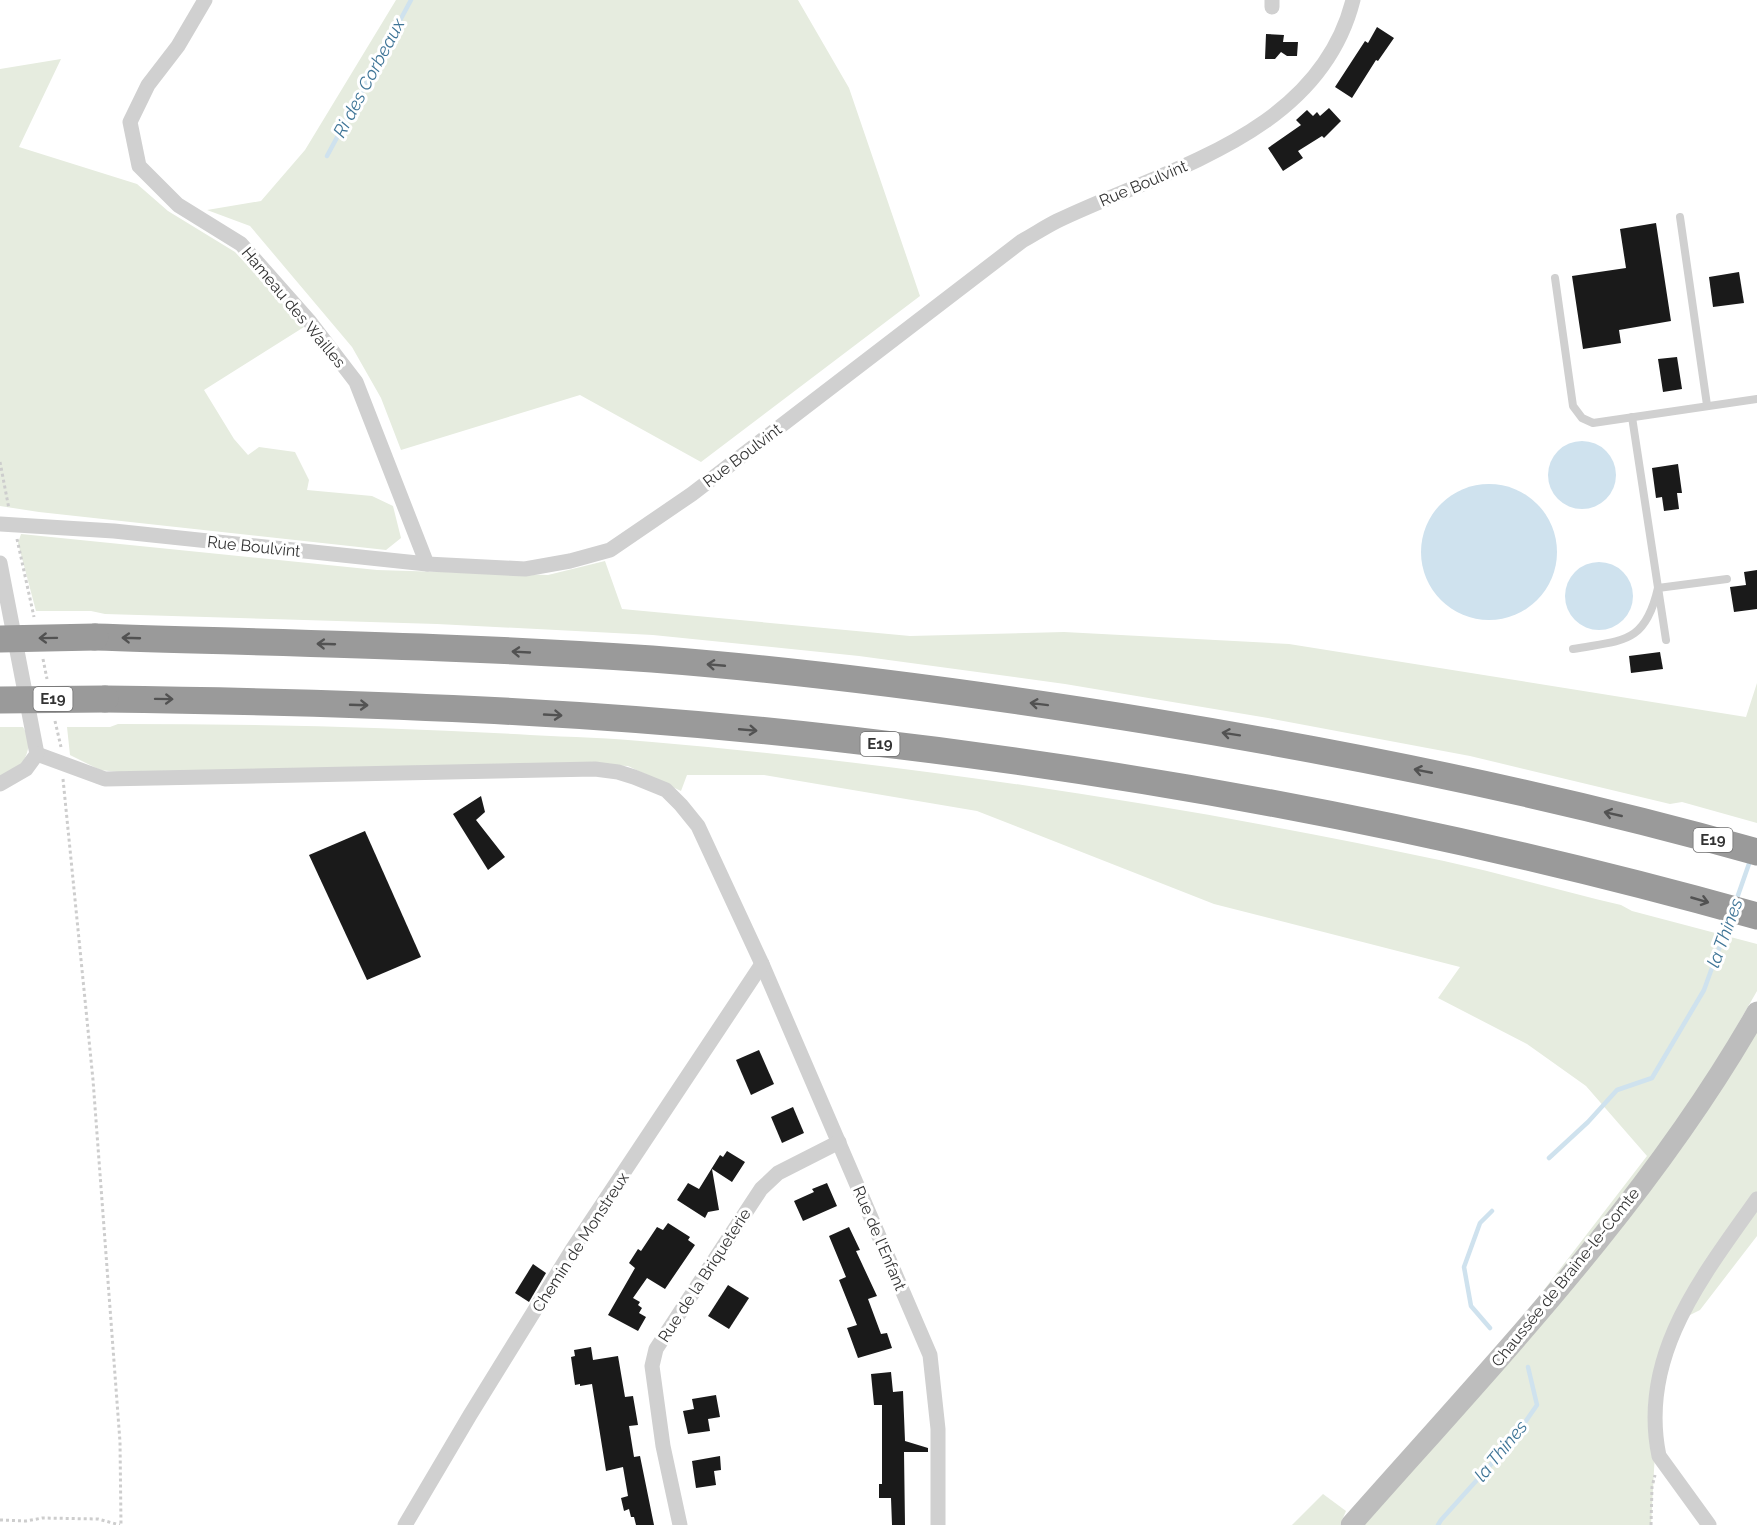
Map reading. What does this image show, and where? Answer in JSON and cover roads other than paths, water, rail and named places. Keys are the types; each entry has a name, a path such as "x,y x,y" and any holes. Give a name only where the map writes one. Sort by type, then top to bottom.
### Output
{"highway":[{"name":"E19","path":"0,639 95,637 438,647 653,660 855,680 1061,706 1263,740 1466,780 1670,827 1757,852"},
{"name":"E19","path":"0,700 243,700 464,710 647,720 850,740 1051,766 1253,800 1448,838 1644,884 1757,916"}],"main road":[{"name":"Chaussée de Braine-le-Comte","path":"1351,1525 1486,1374 1615,1219 1670,1148 1717,1080 1757,1013"}],"street":[{"name":"Hameau des Wailles","path":"205,0 178,46 148,85 130,122 139,166 178,205 241,244 310,322 356,382 428,564"},
{"name":"Rue Boulvint","path":"7,524 114,531 428,564 525,569 570,561 610,550 710,480 1022,242 1055,222 1202,157 1247,134 1275,116 1305,89 1329,56 1348,18 1353,0"},
{"path":"0,563 37,754 26,769 0,784"},
{"name":"Rue de l'Enfant","path":"37,754 105,779 595,769 618,772 666,790 698,826 762,964 930,1355 938,1429 938,1525"},
{"name":"Chemin de Monstreux","path":"405,1525 572,1250 762,964"},
{"name":"Rue de la Briqueterie","path":"680,1525 658,1412 652,1366 656,1349 760,1189 778,1173 839,1142"},
{"path":"1710,1525 1659,1456 1655,1412 1665,1350 1676,1324 1700,1281 1757,1199"}],"lane":[{"path":"1680,217 1707,405"},
{"path":"1555,278 1572,406 1582,418 1593,423 1757,399"},
{"path":"1632,417 1666,640"},
{"path":"1658,588 1727,579"},
{"path":"1573,649 1626,640 1640,629 1653,610 1658,588"}],"water":[{"path":"1582,441 1595,444 1606,451 1613,462 1616,475 1613,488 1606,499 1595,506 1582,509 1569,506 1558,499 1551,488 1548,475 1551,462 1558,451 1569,444"},
{"path":"1489,484 1515,489 1537,504 1552,526 1557,552 1552,578 1537,600 1515,615 1489,620 1463,615 1441,600 1426,578 1421,552 1426,526 1441,504 1463,489"},
{"path":"1599,562 1612,565 1623,572 1630,583 1633,596 1630,609 1623,620 1612,627 1599,630 1586,627 1575,620 1568,609 1565,596 1568,583 1575,572 1586,565"}],"waterway":[{"name":"Ri des Corbeaux","path":"327,156 411,0"},
{"name":"la Thines","path":"1736,901 1751,858"},
{"name":"la Thines","path":"1549,1158 1588,1122 1617,1090 1652,1078 1704,990 1730,918"},
{"name":"la Thines","path":"1490,1328 1471,1306 1464,1267 1480,1223 1492,1211"},
{"name":"la Thines","path":"1438,1525 1512,1441 1537,1405 1528,1367"}]}
